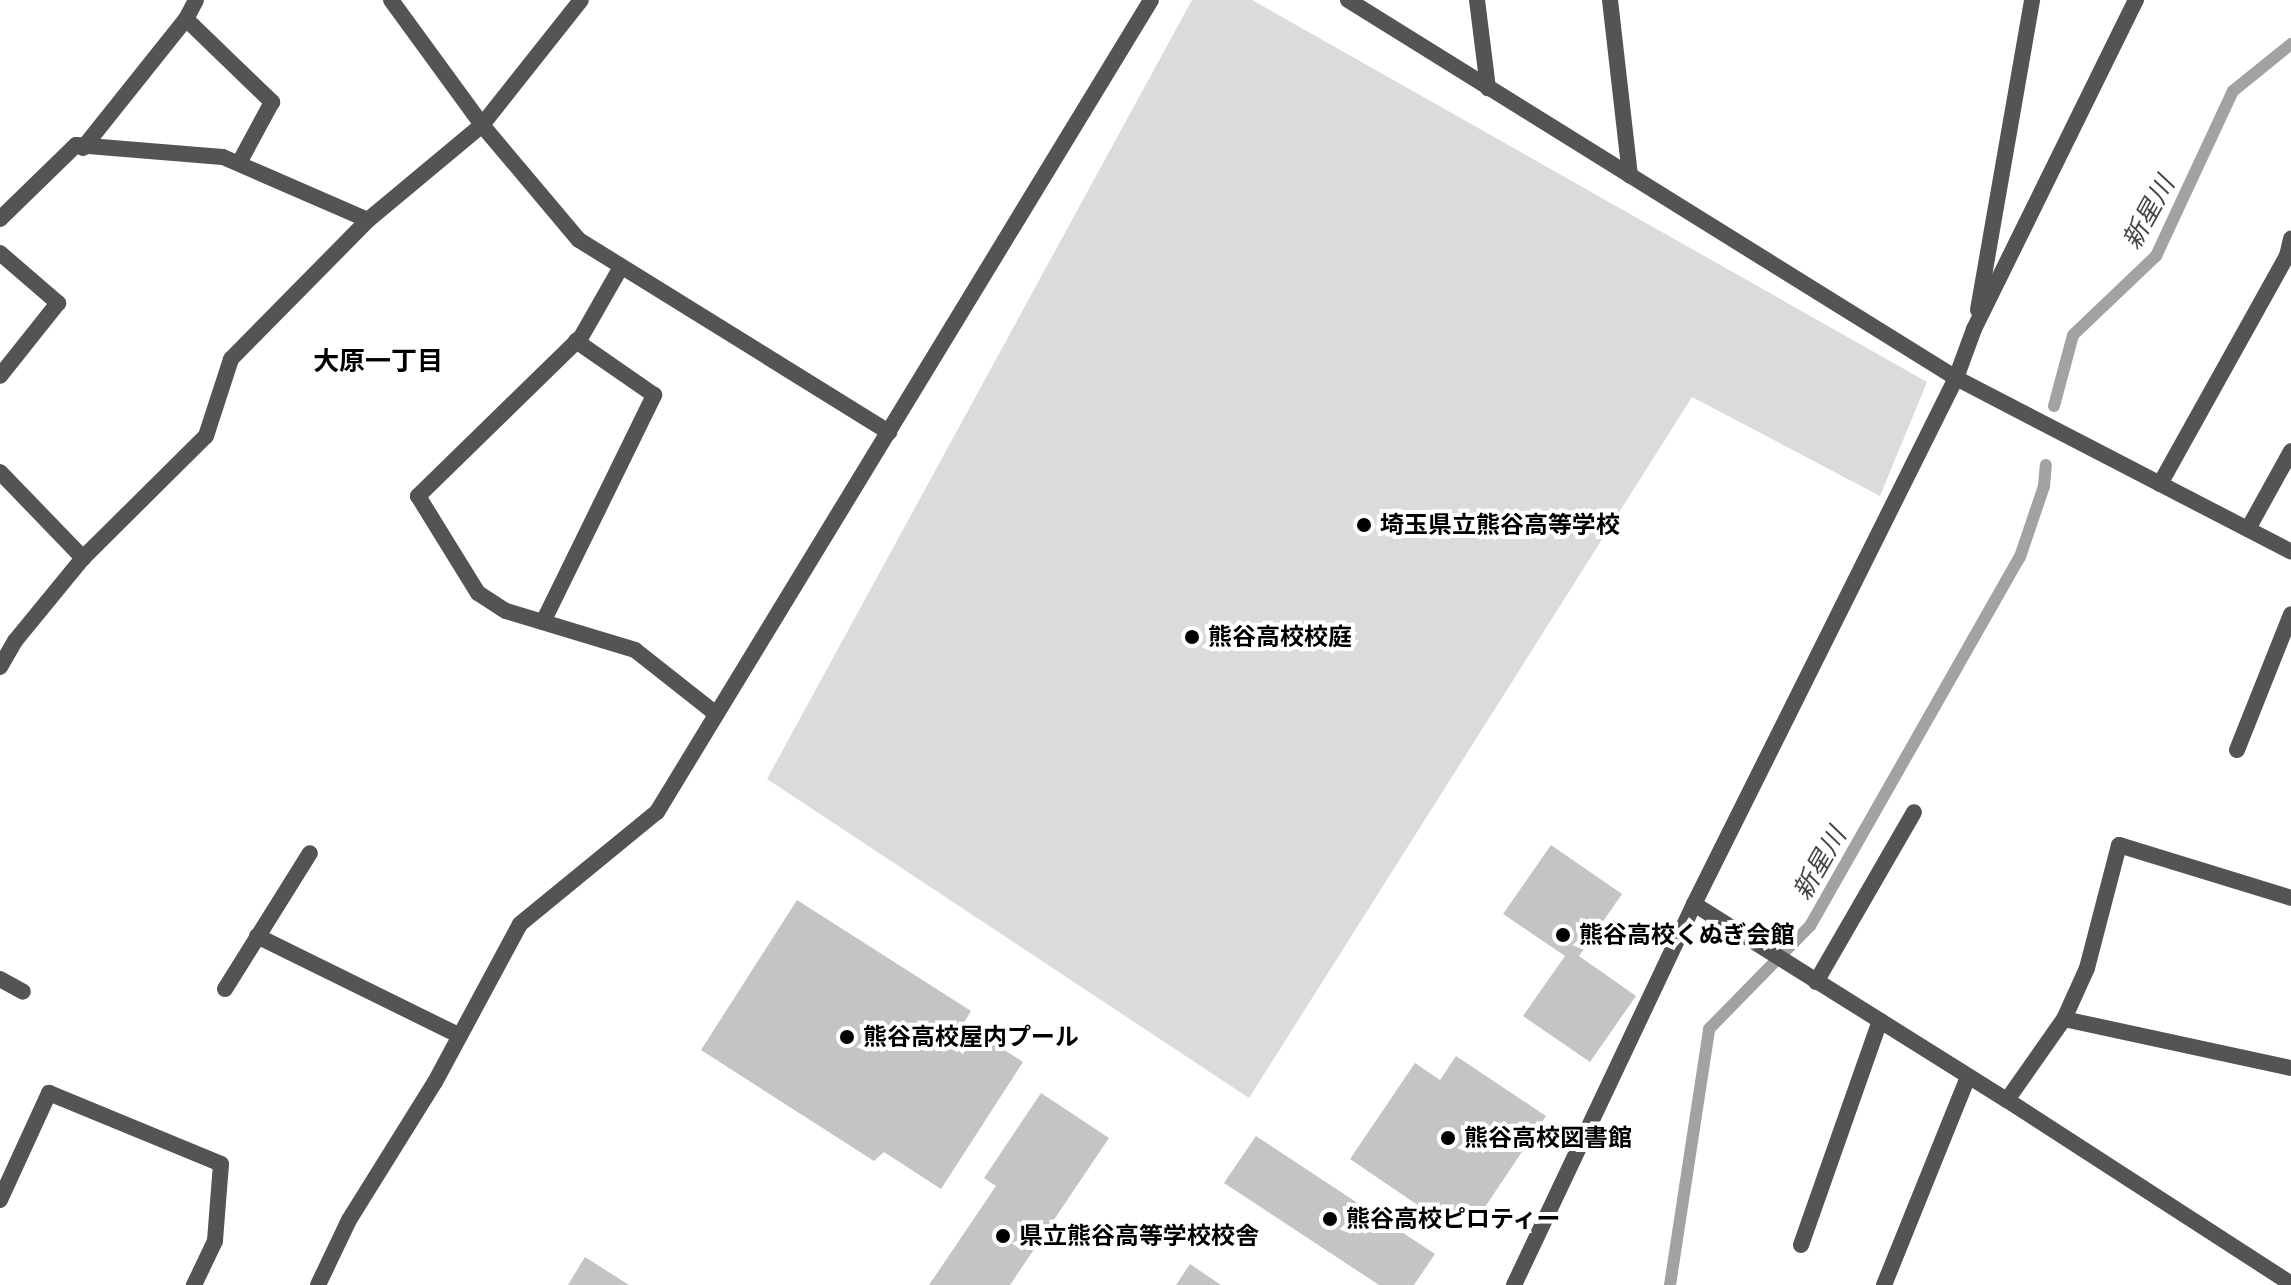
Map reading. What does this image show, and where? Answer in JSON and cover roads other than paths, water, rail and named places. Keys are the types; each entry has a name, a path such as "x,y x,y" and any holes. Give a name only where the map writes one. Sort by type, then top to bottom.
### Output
{"street":[{"path":"83,148 186,19 196,0"},
{"path":"391,0 482,125 579,240 889,432"},
{"path":"0,667 15,641 83,558 206,436 231,359 368,220 482,125 581,0"},
{"path":"318,1285 349,1220 460,1036 520,924 657,812 1151,0"},
{"path":"1348,0 1956,378 2291,552"},
{"path":"1477,0 1488,88"},
{"path":"1610,0 1630,176"},
{"path":"1974,329 2032,0"},
{"path":"1514,1285 1694,904 1956,378 1974,329 2136,0"},
{"path":"186,19 272,102 239,163"},
{"path":"0,219 76,145 83,148 223,157 368,220"},
{"path":"2160,484 2287,256 2291,238"},
{"path":"0,253 58,303 0,376"},
{"path":"621,267 576,341 418,496 478,593 506,611 635,650 716,714"},
{"path":"543,622 654,395 576,341"},
{"path":"2248,529 2291,451"},
{"path":"0,472 83,558"},
{"path":"2237,750 2291,614"},
{"path":"1809,977 1914,812"},
{"path":"2007,1100 2064,1019 2087,968 2119,845 2291,898"},
{"path":"225,989 310,853"},
{"path":"1694,904 2007,1100 2291,1284"},
{"path":"257,936 460,1036"},
{"path":"0,979 23,992"},
{"path":"2064,1019 2291,1068"},
{"path":"1801,1245 1880,1021"},
{"path":"1884,1285 1968,1077"},
{"path":"0,1200 49,1093 221,1164 215,1241 194,1285"}],"waterway":[{"name":"新星川","path":"2054,406 2073,335 2156,256 2233,91 2291,44"},
{"name":"新星川","path":"1670,1285 1709,1029 1810,926 2020,557 2044,486 2046,465"}],"place":[{"name":"埼玉県立熊谷高等学校","path":"1364,525"},
{"name":"熊谷高校校庭","path":"1192,637"},
{"name":"熊谷高校くぬぎ会館","path":"1563,935"},
{"name":"熊谷高校屋内プール","path":"847,1037"},
{"name":"熊谷高校図書館","path":"1448,1138"},
{"name":"熊谷高校ピロティー","path":"1330,1219"},
{"name":"県立熊谷高等学校校舎","path":"1003,1236"}],"district":[{"name":"大原一丁目","path":"378,362"}]}
